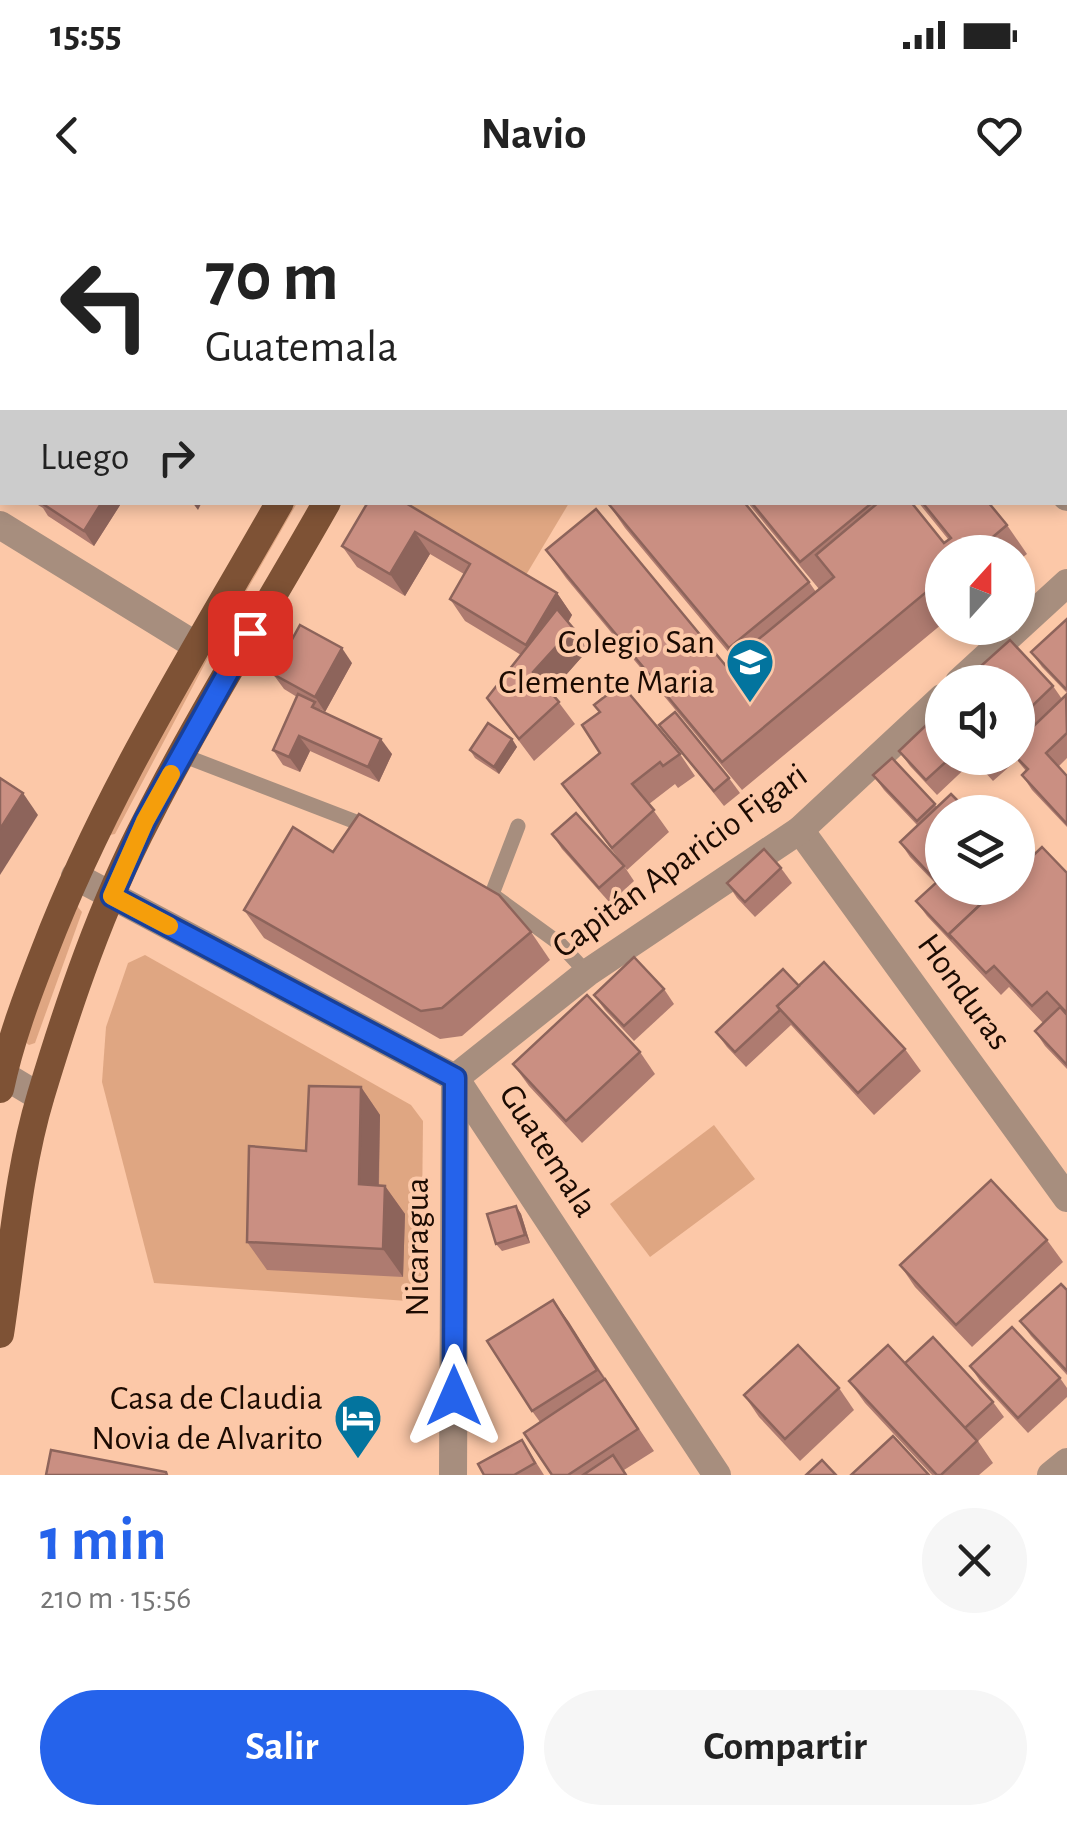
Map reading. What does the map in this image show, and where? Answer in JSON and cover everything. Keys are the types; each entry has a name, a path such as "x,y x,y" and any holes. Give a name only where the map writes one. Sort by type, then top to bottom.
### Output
{"main road":[{"path":"1,1079 30,988 105,810 195,645 278,505"},
{"path":"0,1334 40,1097 112,896 145,821 325,505"}],"street":[{"path":"0,525 195,645"},
{"path":"978,665 1067,583"},
{"name":"Capitán Aparicio Figari","path":"455,1078 587,973 800,830 925,714"},
{"name":"Honduras","path":"800,830 1067,1198"},
{"name":"Guatemala","path":"75,876 455,1078 717,1475"},
{"name":"Nicaragua","path":"453,1475 455,1078"},
{"path":"1,1079 40,1097"},
{"path":"1051,1475 1067,1462"}],"lane":[{"path":"182,755 384,832"},
{"path":"518,826 486,891 560,944 587,973"}],"shaded area":[{"path":"285,505 296,505 210,654 115,834 110,835 202,649"},
{"path":"396,505 568,505 523,580"},
{"path":"77,906 82,912 35,1043 29,1045 25,1042 44,981"},
{"path":"145,955 411,1105 423,1121 421,1302 154,1283 102,1082 106,1027 128,963"},
{"path":"714,1125 755,1179 650,1257 610,1204"}],"building":[{"path":"45,505 100,505 84,531"},
{"path":"366,505 409,505 557,593 526,645 450,599 470,564 415,532 390,574 342,546"},
{"path":"610,505 746,505 809,582 729,648"},
{"path":"753,505 869,505 800,562"},
{"path":"875,505 913,505 938,535 925,535 925,593 722,762 546,550 596,509 726,666 834,577 816,555"},
{"path":"924,505 990,505 1007,525 995,535 949,535"},
{"path":"557,609 573,628 533,672 559,702 519,739 487,698"},
{"path":"1067,619 1067,688 1066,689 1031,652"},
{"path":"300,625 342,648 315,697 273,674"},
{"path":"1004,645 1015,645 1033,665 982,665"},
{"path":"1035,667 1053,686 1035,703"},
{"path":"621,684 680,754 663,766 660,762 632,784 654,810 612,848 562,784 600,753 582,725 600,712 594,705"},
{"path":"298,694 315,702 312,707 381,739 368,767 299,736 289,757 273,750"},
{"path":"1066,695 1067,733 1046,753 1067,776 1067,824 1022,775 1035,775 1035,725"},
{"path":"675,712 729,778 714,791 659,725"},
{"path":"488,723 512,739 494,767 470,750"},
{"path":"925,726 925,775 931,775 926,780 899,751"},
{"path":"892,758 927,795 925,813 917,821 873,775"},
{"path":"0,778 23,793 0,829"},
{"path":"576,813 624,866 599,888 552,834"},
{"path":"359,814 499,895 531,932 442,1008 421,1011 244,910 293,827 333,852"},
{"path":"925,818 925,869 900,842"},
{"path":"1042,847 1067,873 1067,1013 1047,992 1032,1006 994,966 986,973 949,934 980,905 1035,905 1035,854"},
{"path":"764,849 781,868 745,902 727,883"},
{"path":"925,893 925,905 980,905 949,934 952,939 916,901"},
{"path":"634,957 664,989 624,1026 594,995"},
{"path":"824,962 905,1049 858,1093 777,1006"},
{"path":"783,969 799,986 777,1006 780,1010 735,1052 716,1032"},
{"path":"587,995 640,1052 566,1121 513,1064"},
{"path":"1060,1007 1067,1015 1067,1065 1035,1031"},
{"path":"309,1086 361,1087 359,1184 385,1186 383,1249 247,1242 249,1146 306,1151"},
{"path":"991,1180 1047,1240 956,1325 900,1265"},
{"path":"516,1206 525,1235 496,1244 487,1214"},
{"path":"1061,1284 1067,1290 1067,1371 1020,1321"},
{"path":"553,1300 597,1370 532,1411 487,1341"},
{"path":"1012,1327 1060,1378 1018,1418 970,1366"},
{"path":"933,1337 993,1402 965,1428 905,1363"},
{"path":"798,1345 839,1388 785,1439 744,1395"},
{"path":"888,1345 977,1441 941,1475 849,1381"},
{"path":"605,1379 638,1429 568,1475 552,1475 524,1433"},
{"path":"893,1436 929,1475 851,1475"},
{"path":"522,1440 535,1463 514,1475 484,1475 478,1464"},
{"path":"51,1450 166,1472 167,1475 46,1475"},
{"path":"613,1455 626,1475 583,1475"},
{"path":"822,1460 836,1475 806,1475"}],"slow traffic":[{"path":"169,926 112,896 171,774"}],"place":[{"name":"Colegio San Clemente Maria","path":"750,704"},
{"name":"Casa de Claudia Novia de Alvarito","path":"358,1460"}],"route":[{"path":"250,633 145,821 112,896 455,1078 454,1396"}]}
